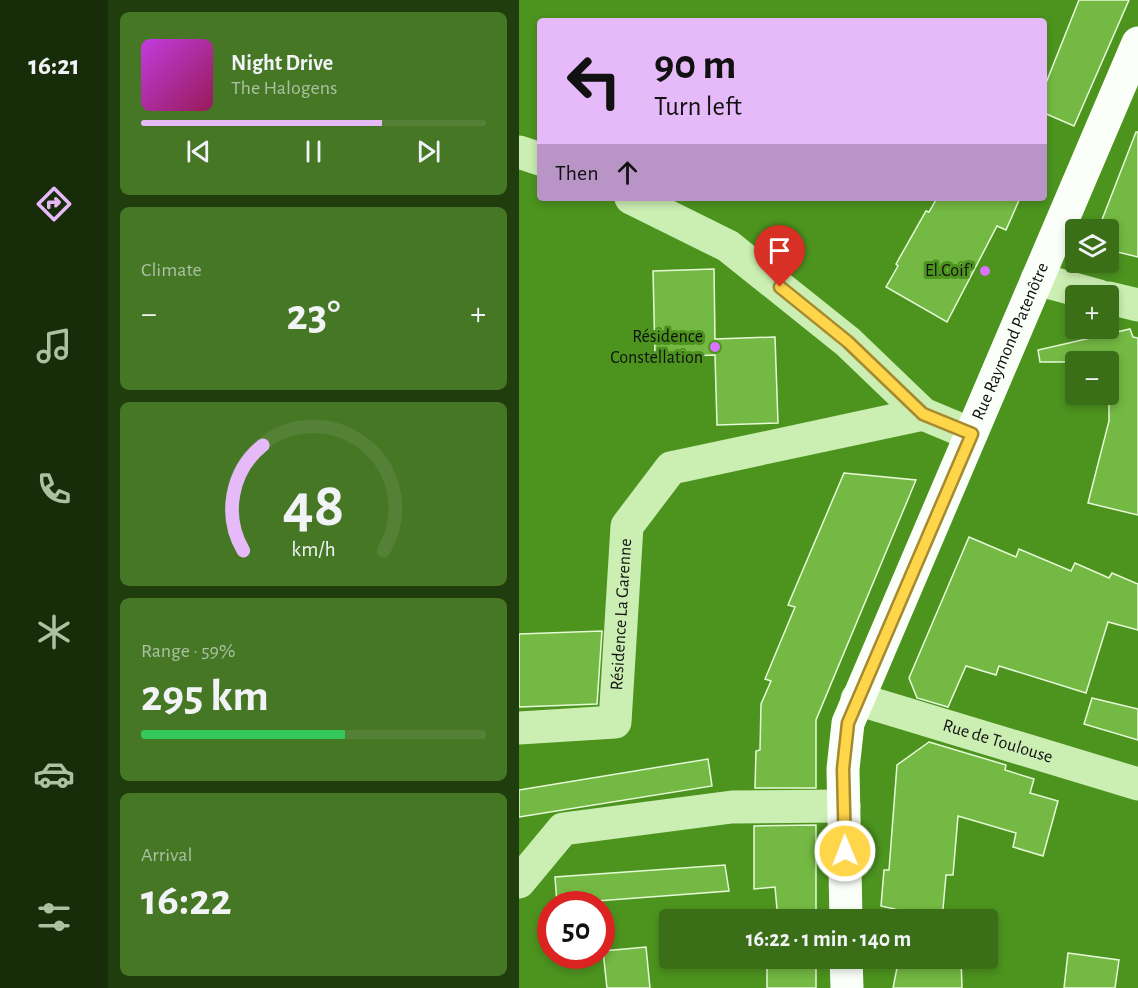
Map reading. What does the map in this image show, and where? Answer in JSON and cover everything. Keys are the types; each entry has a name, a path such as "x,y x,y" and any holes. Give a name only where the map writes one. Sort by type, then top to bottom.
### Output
{"main road":[{"name":"Rue Raymond Patenôtre","path":"846,909 843,769 848,723 1138,43"},
{"path":"846,969 847,988"}],"street":[{"path":"519,152 537,158"},
{"path":"637,201 728,246 848,342 923,414 972,434"},
{"path":"1037,279 1065,287"},
{"path":"1119,300 1138,305"},
{"name":"Résidence La Garenne","path":"519,728 615,722 627,526 671,468 923,414"},
{"name":"Rue de Toulouse","path":"857,699 1138,784"},
{"path":"519,882 563,829 732,807 844,806"}],"building":[{"path":"1079,0 1129,0 1074,126 1047,114 1047,80"},
{"path":"1136,132 1138,132 1138,257 1119,252 1119,219 1102,219"},
{"path":"935,201 1019,201 1006,230 997,226 947,322 886,287 898,266 896,264 926,211 929,212"},
{"name":"Résidence Constellation","path":"714,269 715,339 775,337 778,423 717,425 715,355 655,357 653,271"},
{"path":"1130,329 1133,337 1138,338 1138,515 1088,503 1109,421 1109,405 1119,405 1119,351 1065,351 1065,362 1040,362 1038,350 1086,339 1119,339 1119,332"},
{"path":"844,473 916,480 816,720 816,788 755,788 756,751 760,750 761,704 771,681 765,679 795,607 788,605"},
{"path":"969,537 1016,557 1019,549 1071,571 1075,563 1109,578 1112,573 1138,584 1138,630 1108,622 1086,693 999,666 996,675 966,666 948,707 917,698 909,678"},
{"path":"602,631 597,704 519,707 519,634"},
{"path":"1092,698 1138,709 1138,740 1084,724"},
{"path":"929,742 1006,765 1005,770 1034,779 1030,793 1058,801 1043,856 1013,847 1016,833 958,816 953,875 946,875 943,909 894,909 881,906 884,870 889,870 897,765"},
{"path":"708,759 712,786 519,817 519,790"},
{"path":"816,825 816,909 777,909 775,887 754,889 754,826"},
{"path":"725,865 729,891 615,900 615,891 556,891 555,877"},
{"path":"646,947 650,988 607,988 605,969 615,969 615,950"},
{"path":"1068,953 1119,960 1115,988 1064,988"},
{"path":"767,969 816,969 816,988 767,988"},
{"path":"897,969 961,969 962,988 893,988"}],"place":[{"name":"El.Coif'","path":"985,271"},
{"name":"Résidence Constellation","path":"715,347"}],"route":[{"path":"780,287 848,342 923,414 972,434 848,723 843,769 845,851"}]}
